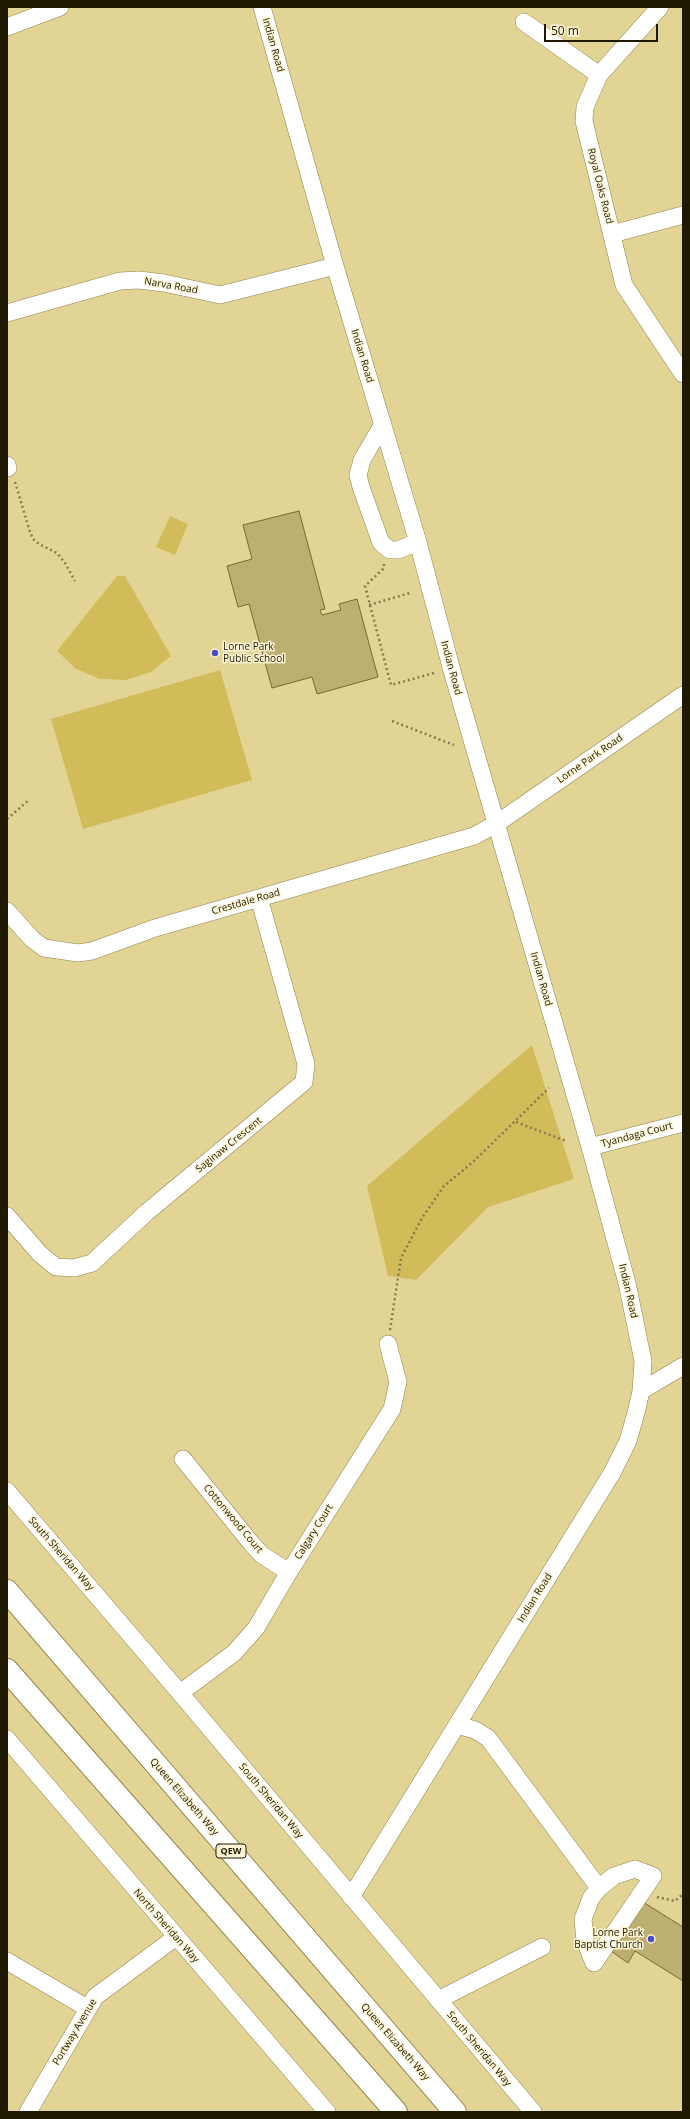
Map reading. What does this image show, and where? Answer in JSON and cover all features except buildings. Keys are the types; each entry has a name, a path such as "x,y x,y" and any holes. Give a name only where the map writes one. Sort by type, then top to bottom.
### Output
{"highway":[{"name":"Queen Elizabeth Way","path":"7,1591 455,2112"},
{"path":"7,1670 396,2112"}],"street":[{"path":"7,27 60,7"},
{"name":"Indian Road","path":"262,7 335,266 418,542 452,671 590,1147 627,1283 643,1361 641,1391 628,1441 612,1473 350,1897"},
{"name":"Royal Oaks Road","path":"660,7 599,75 585,107 584,121 624,285 683,374"},
{"path":"524,22 599,75"},
{"path":"612,234 683,215"},
{"name":"Narva Road","path":"7,313 120,281 139,280 164,283 220,295 335,266"},
{"path":"383,424 362,460 358,475 380,543 390,550 398,550 418,542"},
{"name":"Lorne Park Road","path":"496,824 683,695"},
{"name":"Crestdale Road","path":"7,911 32,939 44,948 78,953 92,951 156,928 474,836 496,824"},
{"name":"Saginaw Crescent","path":"7,1216 40,1254 56,1267 74,1268 92,1263 147,1212 304,1082 306,1064 260,898"},
{"name":"Tyandaga Court","path":"590,1147 683,1123"},
{"name":"Calgary Court","path":"180,1693 234,1654 256,1628 289,1572 392,1409 398,1382 388,1344"},
{"path":"641,1391 683,1366"},
{"name":"Cottonwood Court","path":"183,1459 262,1555 289,1572"},
{"name":"South Sheridan Way","path":"7,1491 180,1693 350,1897 533,2112"},
{"path":"457,1725 475,1730 488,1738 599,1888"},
{"name":"North Sheridan Way","path":"7,1739 327,2112"},
{"path":"635,1869 654,1876 640,1894 594,1963 585,1941 583,1919 591,1898 599,1888 614,1876 635,1869"},
{"name":"Portway Avenue","path":"28,2112 95,1997 176,1937"},
{"path":"438,2000 542,1947"},
{"path":"7,1961 88,2008"}],"path":[{"path":"8,467 18,486 33,539 39,544 57,553 65,563 75,581"},
{"path":"380,543 384,568 365,586 391,685 434,673"},
{"path":"369,604 410,593"},
{"path":"392,721 454,745"},
{"path":"7,819 29,800"},
{"path":"388,1344 401,1258 422,1218 444,1186 473,1162 516,1122 549,1088"},
{"path":"516,1122 566,1142"},
{"path":"640,1894 675,1901 683,1894"}],"shaded area":[{"path":"170,516 188,524 175,555 156,547"},
{"path":"117,576 125,576 171,656 151,672 126,680 100,679 76,669 57,651"},
{"path":"220,670 252,780 83,829 51,719"},
{"path":"532,1045 574,1179 488,1207 416,1280 388,1276 367,1186"}],"place":[{"name":"Lorne Park Public School","path":"215,653"},
{"name":"Lorne Park Baptist Church","path":"651,1939"}]}
